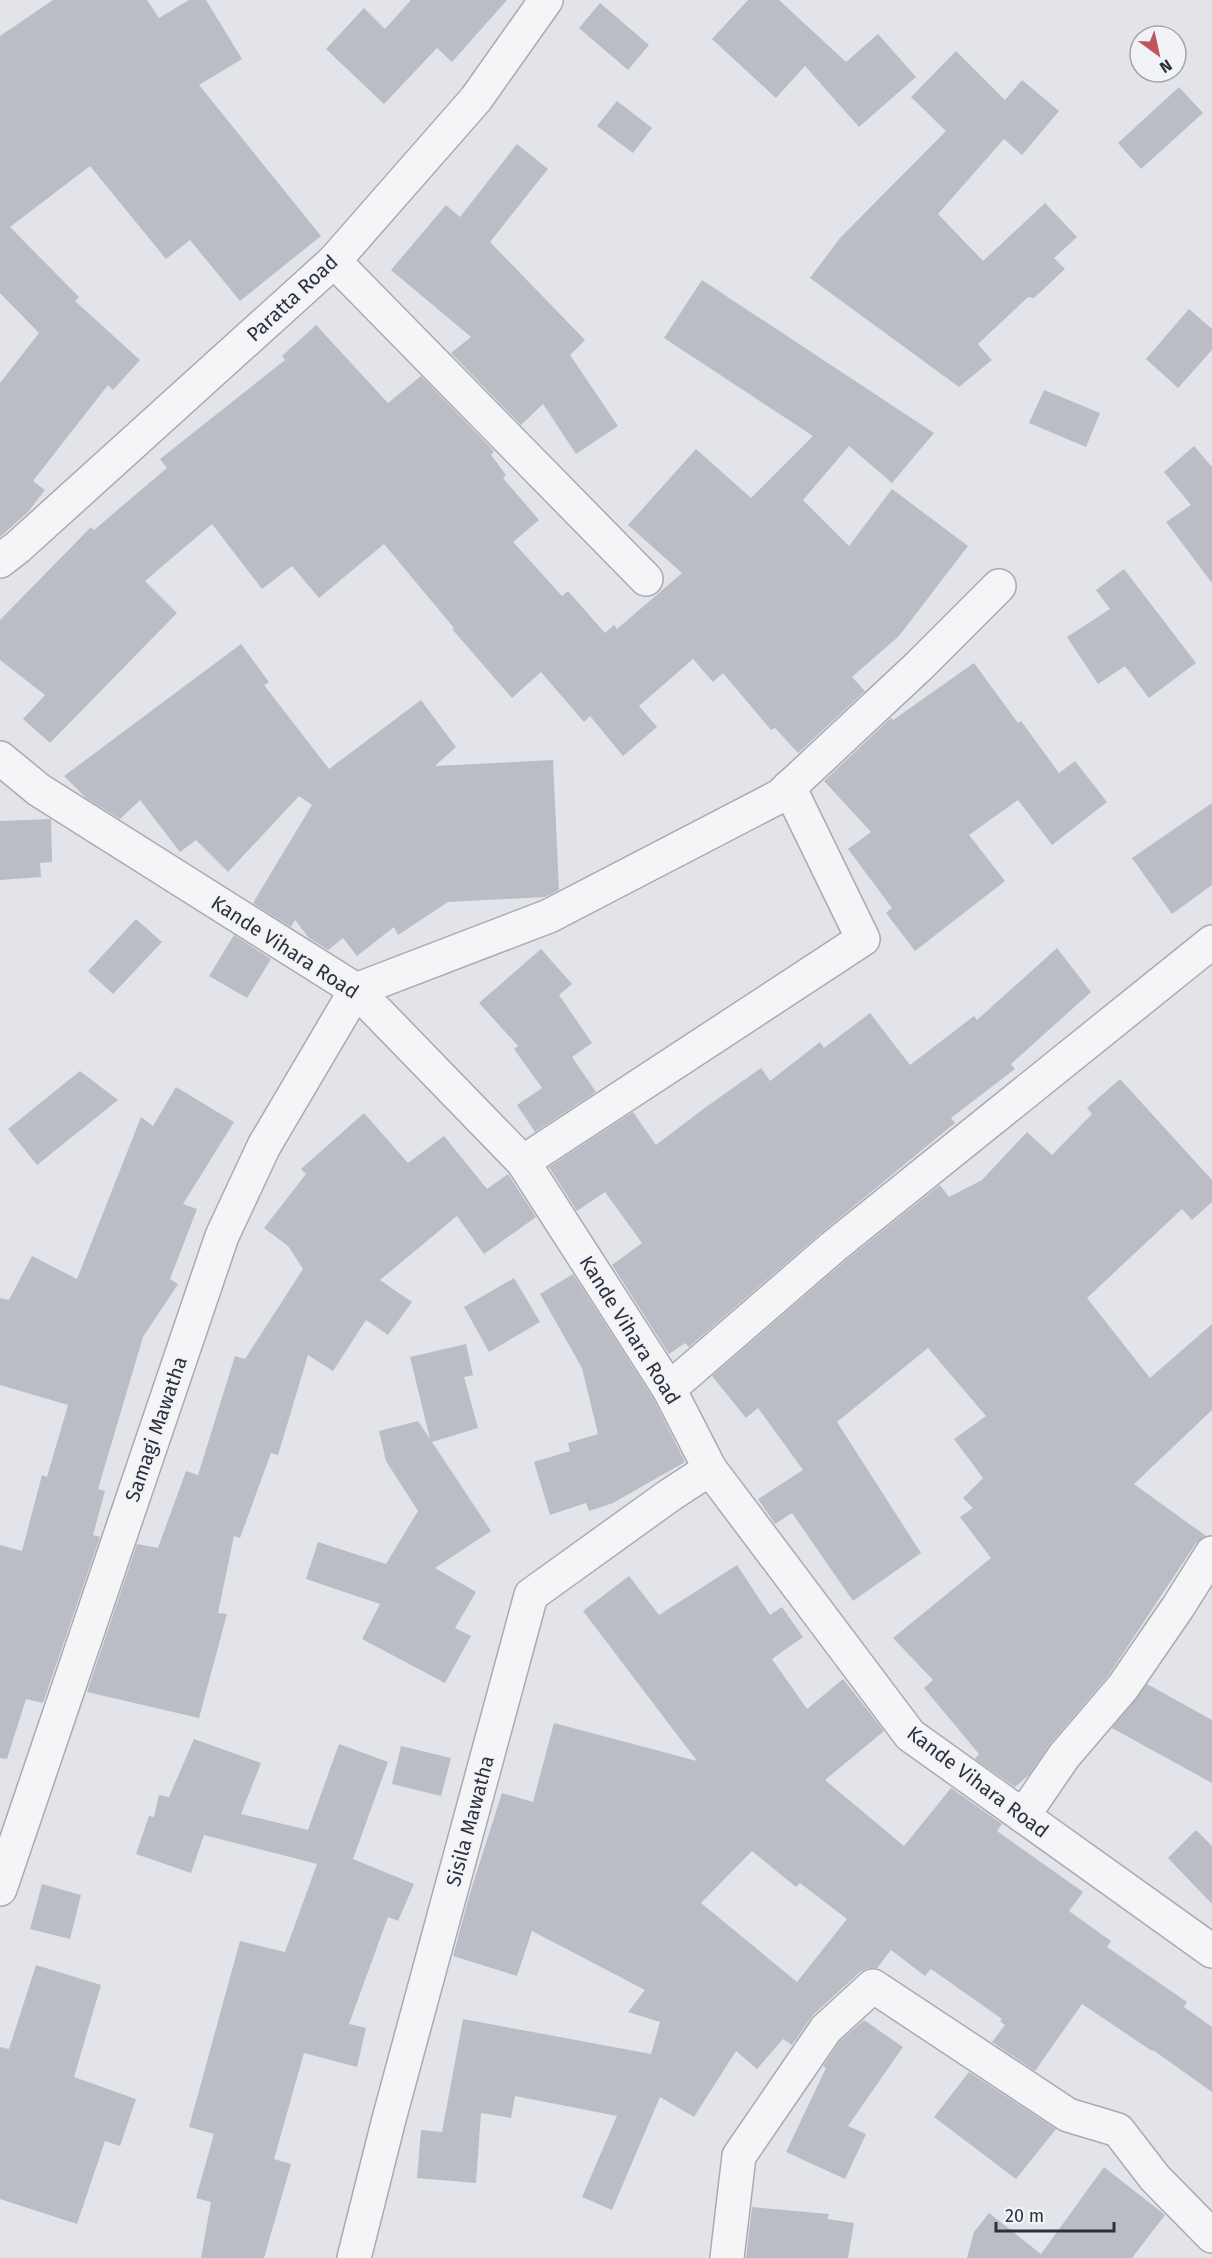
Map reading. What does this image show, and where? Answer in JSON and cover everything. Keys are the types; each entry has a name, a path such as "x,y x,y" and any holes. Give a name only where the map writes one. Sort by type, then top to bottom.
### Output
{"street":[{"name":"Paratta Road","path":"6,548 334,261 476,99 546,0"},
{"path":"334,261 646,579"},
{"path":"356,990 549,916 780,796 919,666 999,586"},
{"name":"Kande Vihara Road","path":"0,758 39,790 356,990 523,1162 669,1389 710,1469 910,1736 1212,1951"},
{"path":"523,1162 863,939 789,787"},
{"path":"669,1389 832,1247 1212,942"},
{"name":"Samagi Mawatha","path":"0,1888 222,1236 264,1146 356,990"},
{"name":"Sisila Mawatha","path":"354,2258 392,2108 531,1595 710,1469"},
{"path":"1023,1816 1064,1756 1123,1687 1212,1553"},
{"path":"727,2258 739,2156 826,2029 873,1986 1068,2115 1118,2130 1155,2178 1212,2236"}],"building":[{"path":"53,0 147,0 159,18 189,0 206,0 242,59 199,85 321,236 240,301 190,240 166,259 90,166 10,227 79,297 75,301 140,360 113,390 108,385 33,481 45,490 28,512 0,537 0,383 39,333 0,293 0,36"},
{"path":"411,0 507,0 452,62 437,48 384,104 326,49 364,8 385,29"},
{"path":"748,0 779,0 846,62 878,34 916,77 859,127 805,66 776,98 712,39"},
{"path":"600,3 649,45 628,70 579,28"},
{"path":"956,51 1005,100 1022,80 1059,111 1022,155 1004,139 938,214 983,261 1045,203 1077,237 1054,258 1065,269 1034,298 1028,297 978,344 992,360 959,387 810,278 840,238 946,131 911,97"},
{"path":"1179,87 1203,113 1141,169 1118,143"},
{"path":"617,101 652,128 633,153 597,126"},
{"path":"517,144 548,169 490,242 585,340 570,355 618,426 576,454 543,404 521,425 451,353 471,337 391,270 446,205 460,217"},
{"path":"702,280 934,433 892,483 849,446 803,500 849,546 892,489 968,546 899,636 852,677 865,691 798,753 775,728 771,730 723,673 713,682 693,659 639,706 657,727 623,756 590,716 584,722 541,672 512,698 452,629 454,628 384,544 319,598 292,566 262,589 212,524 145,581 177,613 50,743 23,719 45,695 0,660 0,620 91,527 94,530 167,468 160,459 285,360 282,356 316,325 388,403 421,376 494,451 491,455 506,475 503,478 539,520 513,542 562,596 568,591 605,633 614,625 617,629 682,573 628,525 696,449 751,498 813,436 664,338"},
{"path":"1189,309 1212,329 1212,350 1178,388 1146,359"},
{"path":"1044,390 1100,413 1086,447 1029,423"},
{"path":"1194,446 1212,467 1212,583 1166,522 1191,505 1164,472"},
{"path":"1124,569 1196,663 1149,698 1125,666 1098,684 1067,637 1110,609 1096,590"},
{"path":"241,644 269,682 264,685 329,769 421,700 456,747 435,766 553,760 559,890 545,897 448,902 398,935 394,927 357,956 343,938 328,950 309,938 295,920 291,927 253,903 312,805 299,796 228,872 196,840 180,852 140,800 120,819 86,798 64,776"},
{"path":"974,663 1018,723 1021,721 1059,773 1075,761 1107,802 1052,845 1018,800 969,835 1005,881 915,951 886,913 892,908 848,849 871,832 824,781 891,718 893,720"},
{"path":"1212,803 1212,885 1172,914 1132,858"},
{"path":"51,819 52,862 40,863 41,877 0,880 0,821"},
{"path":"136,919 162,942 113,994 88,971"},
{"path":"234,935 271,959 247,998 209,976"},
{"path":"1057,948 1091,992 1011,1064 1015,1069 951,1118 955,1123 821,1233 689,1347 685,1343 669,1354 612,1265 642,1243 605,1192 577,1211 549,1167 633,1112 656,1145 761,1068 770,1081 820,1042 824,1048 870,1013 910,1065 974,1016 977,1020"},
{"path":"541,949 572,984 559,995 592,1043 572,1057 596,1092 535,1132 517,1105 542,1088 514,1049 518,1046 479,1003"},
{"path":"80,1071 118,1100 37,1165 8,1129"},
{"path":"1120,1079 1212,1180 1212,1202 1192,1220 1182,1209 1087,1298 1150,1378 1212,1324 1212,1410 1134,1484 1206,1536 1196,1543 1108,1676 1050,1744 1029,1775 1015,1787 975,1759 979,1754 924,1688 933,1680 893,1638 991,1558 960,1517 973,1508 963,1498 983,1478 954,1439 986,1416 928,1348 837,1422 921,1553 853,1601 792,1513 775,1524 758,1499 803,1470 758,1408 746,1418 712,1376 845,1261 940,1185 949,1197 982,1180 1027,1132 1052,1155 1092,1114 1087,1108"},
{"path":"176,1087 234,1122 183,1204 197,1209 170,1279 178,1284 143,1337 98,1489 105,1491 93,1535 100,1537 43,1703 26,1699 7,1759 0,1758 0,1545 22,1551 42,1475 47,1477 68,1405 0,1385 0,1298 9,1300 32,1256 77,1279 141,1117 153,1126"},
{"path":"364,1113 408,1163 444,1136 487,1189 508,1174 536,1217 484,1254 457,1216 380,1280 412,1302 388,1335 366,1320 333,1371 308,1355 278,1455 271,1453 240,1538 234,1536 218,1613 227,1614 199,1718 87,1692 137,1544 158,1548 186,1471 198,1475 235,1356 245,1359 303,1269 288,1246 264,1228 306,1174 301,1169"},
{"path":"573,1274 653,1398 685,1462 613,1503 589,1511 586,1503 550,1515 534,1462 570,1451 568,1443 598,1434 582,1368 540,1294"},
{"path":"514,1278 540,1322 489,1352 464,1307"},
{"path":"466,1344 473,1375 464,1377 478,1428 432,1442 491,1531 435,1568 476,1592 455,1628 471,1636 445,1683 362,1639 380,1604 306,1579 318,1542 386,1564 418,1511 386,1461 379,1431 418,1421 430,1439 410,1357"},
{"path":"737,1565 770,1615 782,1607 803,1637 772,1659 807,1709 843,1679 884,1731 825,1780 904,1846 951,1788 1002,1824 997,1831 1083,1892 1069,1911 1111,1941 1107,1947 1187,2002 1184,2007 1212,2027 1212,2092 1082,2004 1035,2071 992,2042 1005,2025 1000,2021 1002,2019 931,1969 925,1976 891,1950 877,1968 868,1968 860,1972 813,2015 792,2045 783,2039 757,2069 736,2051 694,2117 660,2097 612,2210 582,2197 617,2116 515,2096 511,2118 481,2113 476,2183 417,2178 421,2130 442,2132 463,2019 651,2054 660,2022 628,2012 645,1990 532,1931 517,1976 453,1956 470,1893 502,1793 533,1802 554,1723 697,1761 583,1611 629,1576 659,1615","holes":["752,1851 796,1887 800,1883 847,1919 797,1982 701,1903"]},
{"path":"1147,1684 1212,1720 1212,1783 1112,1728"},
{"path":"194,1739 261,1763 241,1814 308,1830 339,1744 388,1762 353,1859 414,1884 398,1921 388,1917 349,2024 366,2028 357,2067 304,2053 274,2159 291,2164 264,2258 201,2258 211,2202 196,2198 214,2134 189,2127 240,1941 285,1952 317,1864 204,1835 191,1873 136,1854 149,1816 154,1817 159,1795 169,1797"},
{"path":"401,1746 451,1758 441,1796 392,1784"},
{"path":"1196,1830 1212,1846 1212,1904 1168,1858"},
{"path":"42,1884 81,1895 70,1939 30,1929"},
{"path":"36,1965 101,1985 74,2077 136,2099 120,2146 105,2141 77,2224 0,2199 0,2047 9,2049"},
{"path":"864,2020 903,2047 848,2126 866,2134 845,2179 786,2152 826,2068 823,2066 840,2041"},
{"path":"969,2072 1056,2129 1016,2179 934,2117"},
{"path":"1104,2167 1165,2215 1132,2258 967,2258 974,2232 989,2213 1041,2254"},
{"path":"752,2207 829,2214 827,2219 854,2223 848,2258 746,2258"}]}
